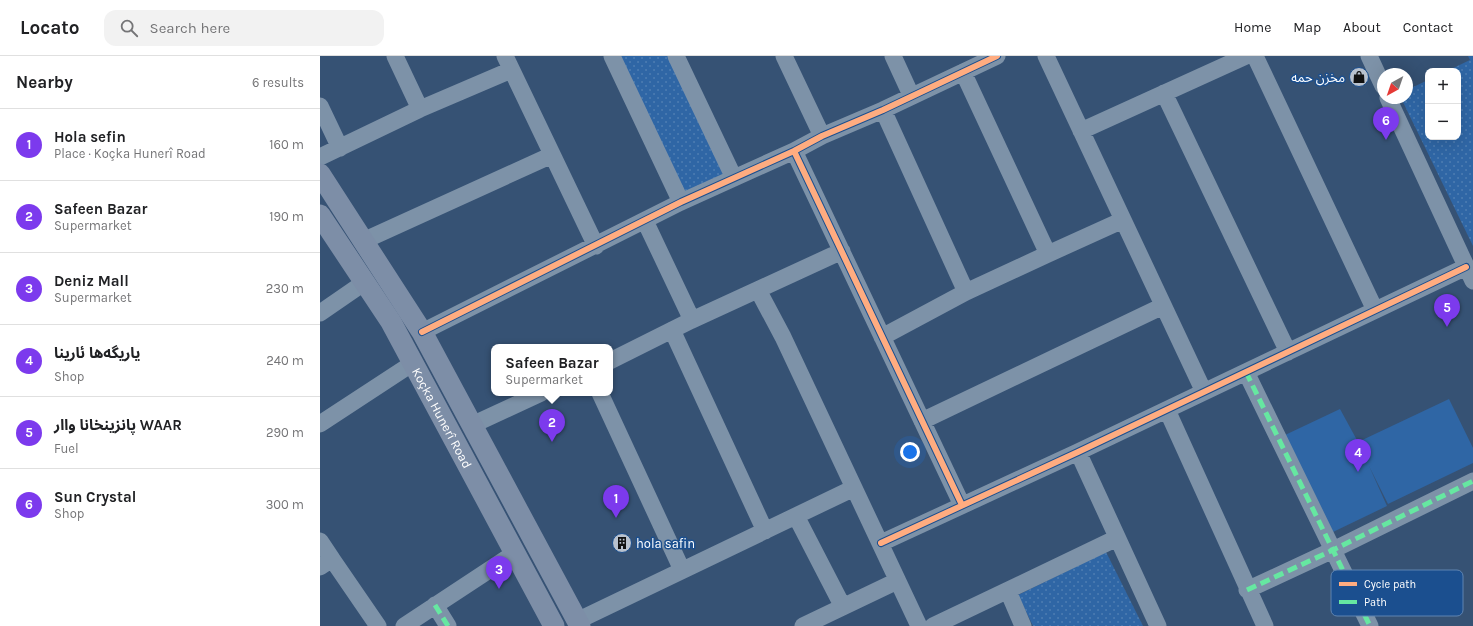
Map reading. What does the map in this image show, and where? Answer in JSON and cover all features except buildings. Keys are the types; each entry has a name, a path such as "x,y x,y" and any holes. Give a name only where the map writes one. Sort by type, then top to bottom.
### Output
{"main road":[{"path":"320,174 422,332 578,623"},
{"name":"Koçka Hunerî Road","path":"320,215 391,322 554,626"}],"street":[{"path":"395,56 420,109"},
{"path":"612,56 681,202"},
{"path":"676,56 734,178"},
{"path":"784,56 822,136"},
{"path":"893,56 911,95"},
{"path":"422,332 681,202 997,56"},
{"path":"1046,56 1204,392"},
{"path":"1081,131 1246,56"},
{"path":"1255,56 1375,310"},
{"path":"1369,56 1377,73"},
{"path":"320,157 420,109 508,63 596,246"},
{"path":"963,72 1048,254"},
{"path":"1164,93 1288,352"},
{"path":"881,543 1078,452 1375,310 1470,274 1391,104"},
{"path":"320,106 340,148"},
{"path":"882,110 966,292"},
{"path":"794,151 962,505"},
{"path":"363,241 552,155"},
{"path":"882,337 966,292 1123,220"},
{"path":"645,221 692,320"},
{"path":"613,360 692,320 842,251"},
{"path":"320,313 365,282"},
{"path":"758,290 783,338 919,626"},
{"path":"922,421 1164,306"},
{"path":"672,330 765,531"},
{"path":"320,424 413,363"},
{"path":"1246,372 1343,570"},
{"path":"472,425 535,396"},
{"path":"601,396 682,570"},
{"path":"1167,410 1247,590 1265,626"},
{"path":"1078,452 1158,626"},
{"path":"1247,590 1333,550 1473,481"},
{"path":"578,623 682,570 854,488"},
{"path":"796,516 842,607"},
{"path":"933,626 1118,538"},
{"path":"320,541 326,563 378,626"},
{"path":"404,626 515,553"},
{"path":"807,625 897,580"},
{"path":"1008,591 1024,626"},
{"path":"435,605 448,626"},
{"path":"1365,616 1370,626"}],"shaded area":[{"path":"618,56 668,56 724,174 683,194"},
{"path":"1468,56 1473,56 1473,246 1404,104 1413,104 1413,87 1425,81 1425,140 1461,140 1461,68 1453,68 1470,60"},
{"path":"1449,399 1473,448 1473,463 1388,504 1369,466 1387,506 1333,532 1285,435 1340,409 1358,442"},
{"path":"1106,552 1143,626 1033,626 1018,595"}],"marked path":[{"path":"1246,372 1343,570"},
{"path":"1247,590 1333,550 1473,481"},
{"path":"435,605 448,626"},
{"path":"1365,616 1370,626"}],"cycle path":[{"path":"422,332 681,202 794,151 822,136 883,110 997,56"},
{"path":"794,151 962,505"},
{"path":"881,543 1078,452 1466,267"}],"place":[{"name":"مخزن حمه","path":"1359,77"},
{"name":"Sun Crystal","path":"1386,140"},
{"name":"پانزینخانا واار WAAR","path":"1447,327"},
{"name":"Safeen Bazar","path":"552,442"},
{"name":"ياريگەها ئارينا","path":"1358,472"},
{"name":"Hola sefin","path":"616,518"},
{"name":"hola safin","path":"622,543"},
{"name":"Deniz Mall","path":"499,589"}]}
